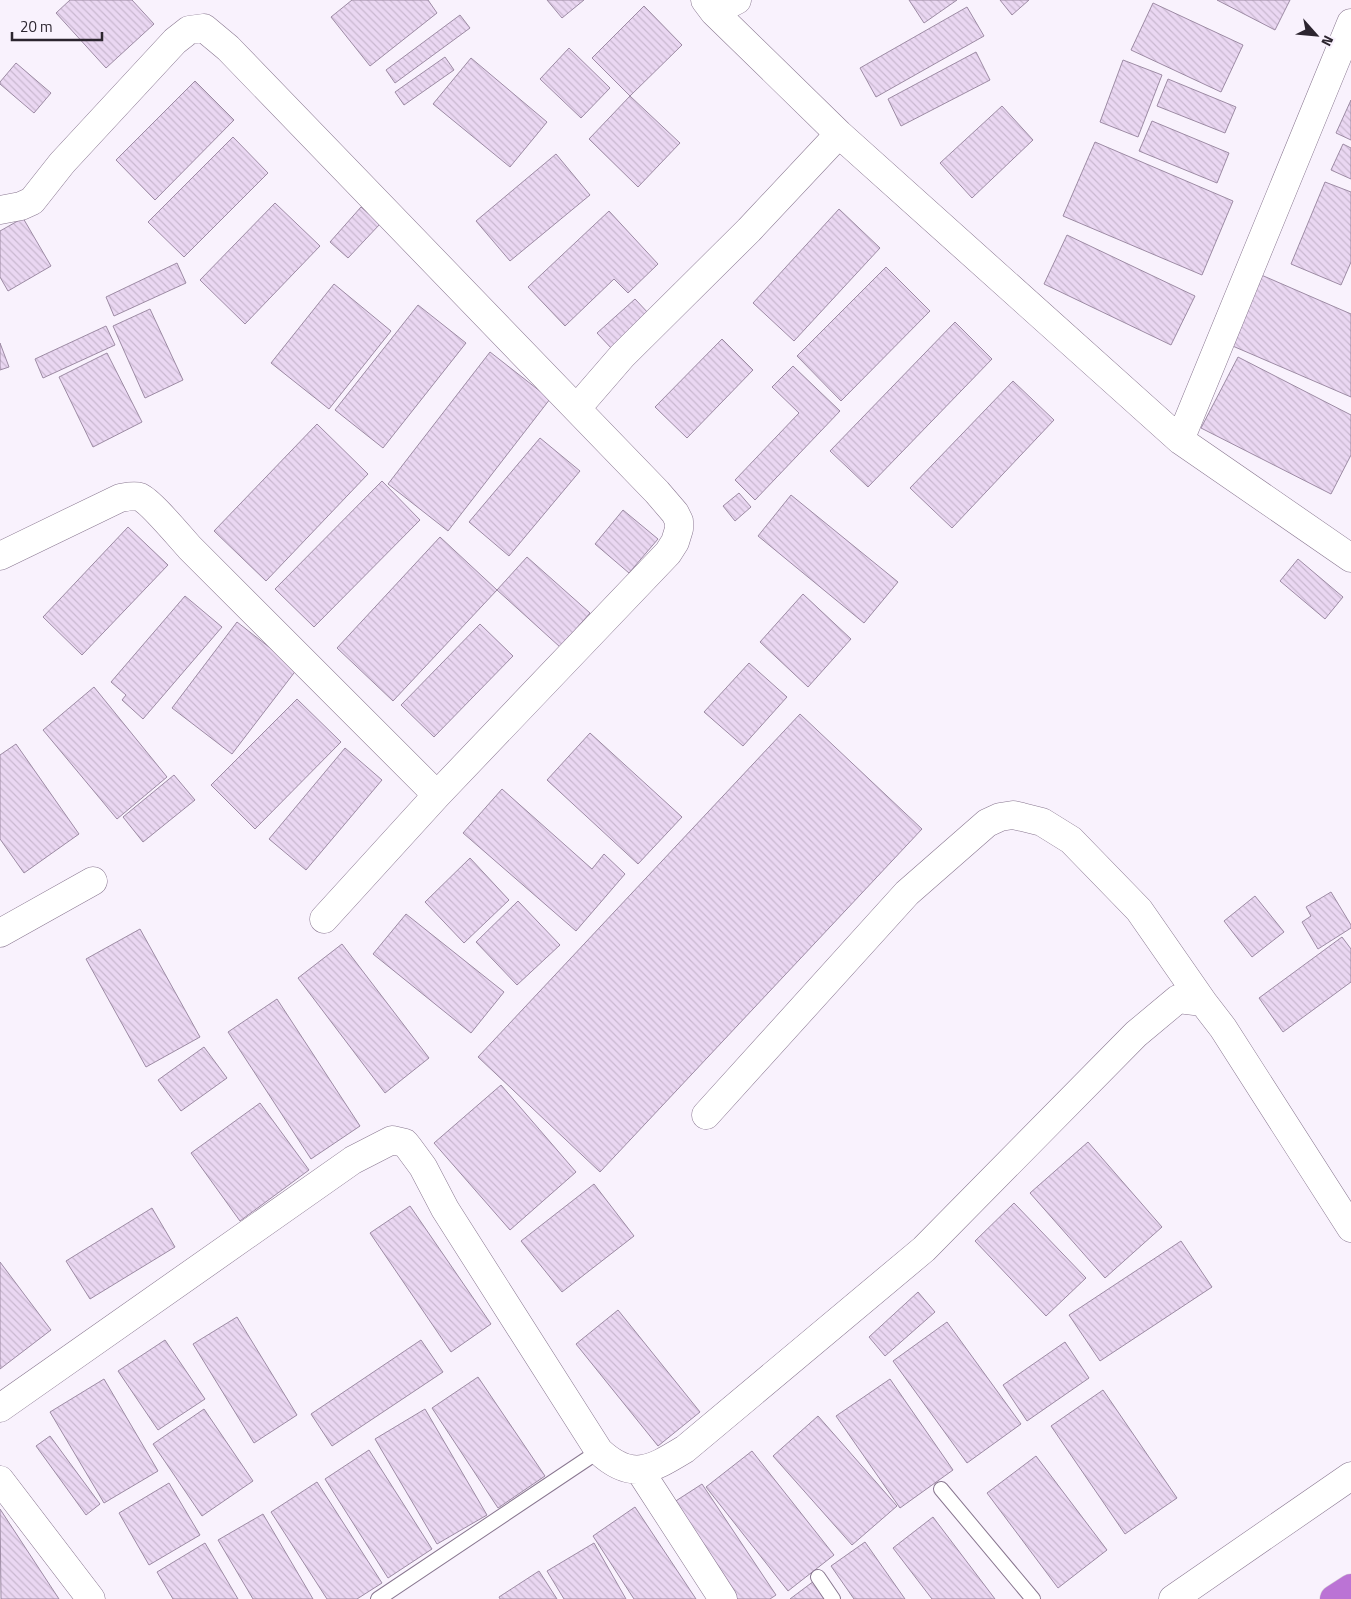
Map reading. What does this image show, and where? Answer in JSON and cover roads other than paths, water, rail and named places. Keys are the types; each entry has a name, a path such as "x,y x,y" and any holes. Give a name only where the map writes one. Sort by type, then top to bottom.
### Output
{"highway":[{"path":"1334,1599 1351,1588"}],"street":[{"path":"719,4 839,134 1180,440 1351,558"},
{"path":"1180,440 1351,23"},
{"path":"0,210 21,206 32,201 62,163 175,41 189,30 204,28 228,48 577,408 657,492 679,520 679,529 675,542 668,553 437,795 324,919"},
{"path":"577,408 622,356 750,230 839,134"},
{"path":"0,556 120,498 140,497 161,515 197,555 437,795"},
{"path":"706,1115 907,893 987,823 1000,817 1022,817 1042,822 1071,840 1139,910 1223,1028 1351,1228"},
{"path":"0,932 92,881"},
{"path":"0,1408 353,1160 392,1140 405,1143 423,1167 445,1209 599,1451 615,1464 640,1470 657,1466 685,1449 924,1249 1136,1034 1170,1004 1178,998 1203,1002"},
{"path":"640,1470 723,1599"},
{"path":"1173,1599 1351,1476"},
{"path":"0,1480 91,1599"}],"lane":[{"path":"378,1599 599,1451"},
{"path":"941,1489 1033,1599"},
{"path":"818,1577 833,1599"}]}
